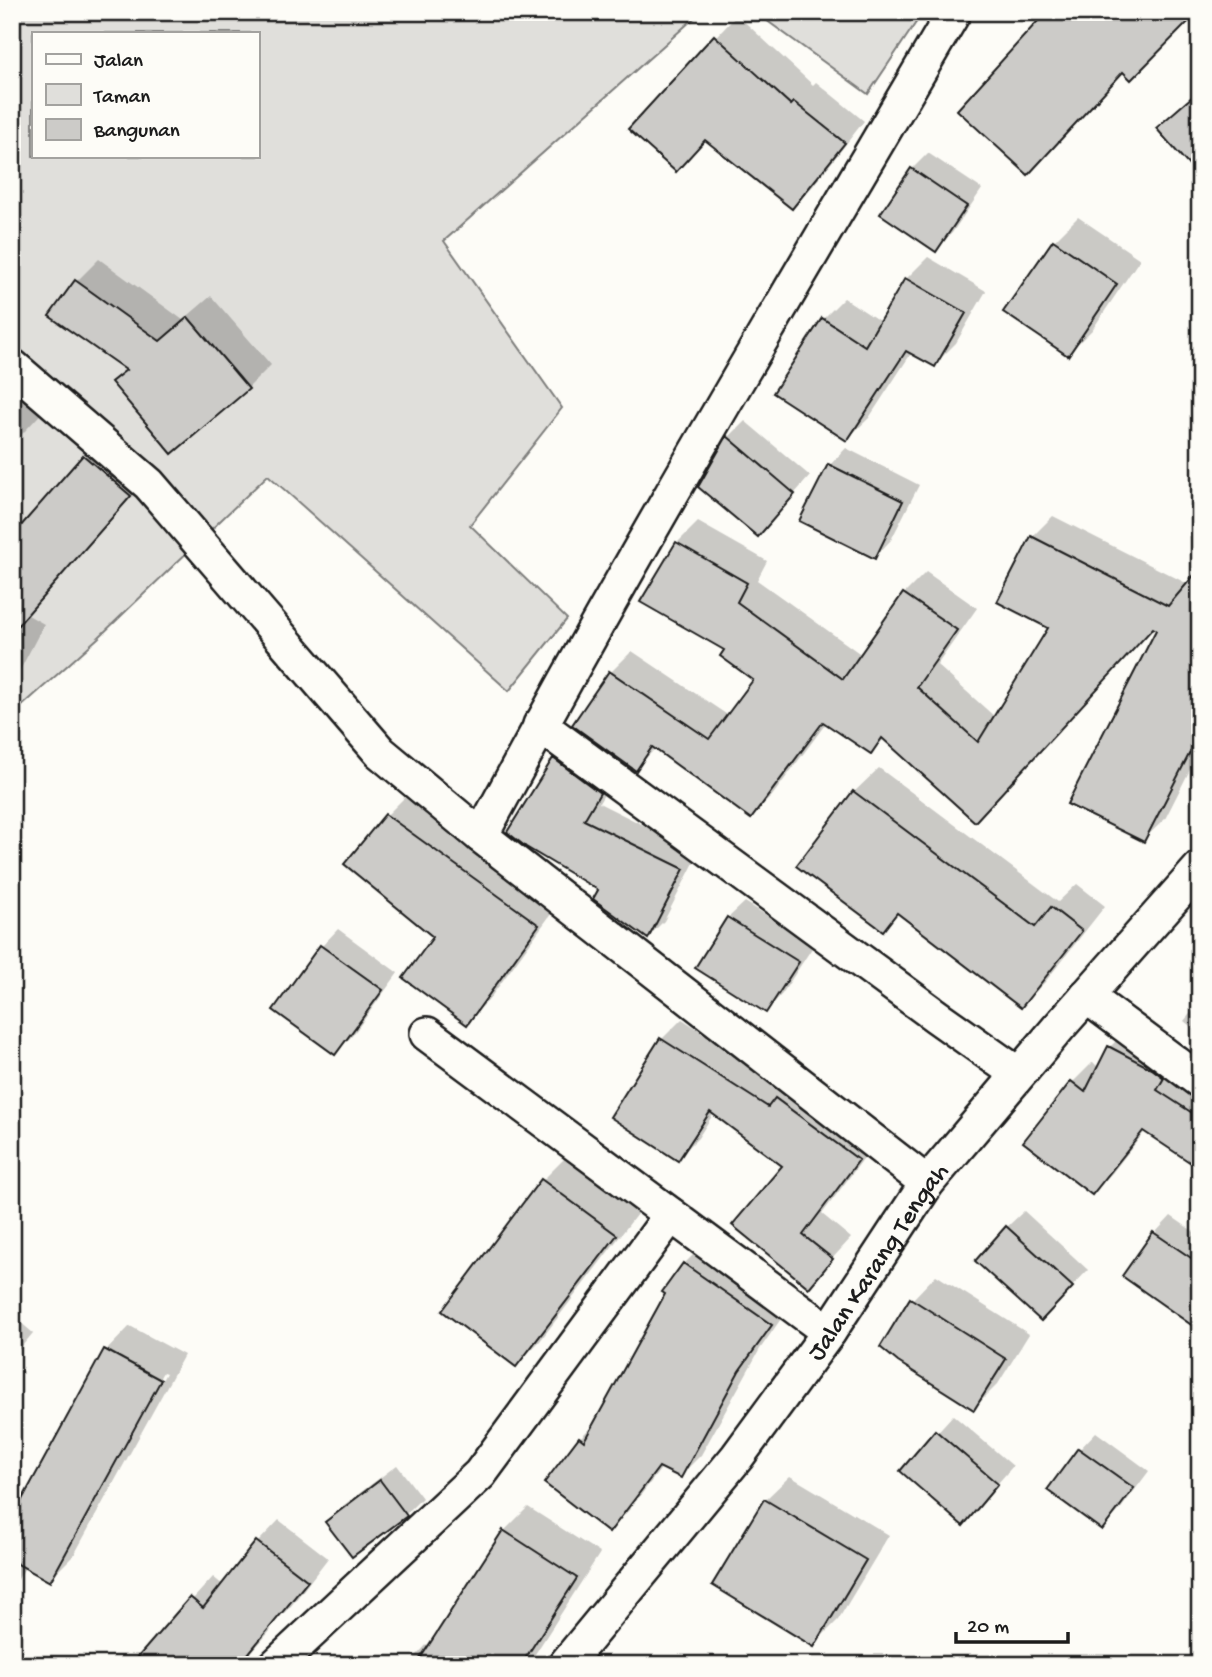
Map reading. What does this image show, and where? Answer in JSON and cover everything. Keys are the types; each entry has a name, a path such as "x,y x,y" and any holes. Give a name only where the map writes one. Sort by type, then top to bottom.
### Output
{"street":[{"path":"481,836 540,725 954,12"},
{"path":"12,366 149,484 380,751 481,836 927,1183"},
{"path":"540,725 1018,1074"},
{"name":"Jalan Karang Tengah","path":"565,1665 737,1457 829,1332 927,1183 1018,1074 1200,868"},
{"path":"1086,996 1200,1081"},
{"path":"427,1034 829,1332"},
{"path":"276,1665 480,1474 671,1215"}],"green space":[{"path":"12,12 701,12 444,241 562,408 470,525 567,619 509,691 268,475 98,638 12,715"},
{"path":"755,12 923,12 868,94"}],"building":[{"path":"1046,12 1198,12 1131,80 1123,72 1028,175 957,110"},
{"path":"714,35 791,105 794,102 845,143 792,209 705,140 676,172 628,129"},
{"path":"1200,90 1200,178 1156,128"},
{"path":"911,168 967,206 936,252 880,214"},
{"path":"1053,240 1117,284 1068,356 1003,312"},
{"path":"905,278 966,313 935,367 906,351 847,441 773,393 822,318 865,346"},
{"path":"75,280 160,341 188,317 249,389 172,454 111,382 126,370 49,316"},
{"path":"727,436 795,494 758,537 698,487"},
{"path":"83,455 131,496 12,632 12,536"},
{"path":"828,464 903,501 875,559 799,521"},
{"path":"1031,536 1168,606 1200,568 1200,733 1144,842 1067,804 1156,630 1153,628 975,822 882,738 871,754 823,722 751,819 652,747 636,771 572,725 609,671 709,739 753,680 720,656 724,650 640,602 676,542 747,583 737,602 843,679 903,593 957,630 917,687 978,742 1048,628 997,602"},
{"path":"553,758 600,793 584,820 684,869 648,939 593,899 598,890 526,847 507,832"},
{"path":"853,791 1035,927 1051,907 1082,931 1021,1008 897,913 883,931 796,866"},
{"path":"385,814 539,925 467,1025 403,978 433,937 344,864"},
{"path":"727,917 799,962 766,1013 695,968"},
{"path":"320,945 383,990 335,1055 273,1010"},
{"path":"660,1038 768,1107 775,1098 859,1160 803,1235 833,1259 809,1288 732,1225 782,1166 710,1112 678,1161 610,1117"},
{"path":"1108,1046 1164,1078 1157,1090 1200,1118 1200,1169 1143,1131 1092,1195 1023,1142 1071,1081 1085,1092"},
{"path":"541,1179 617,1235 516,1367 442,1311"},
{"path":"1006,1226 1073,1287 1041,1321 975,1261"},
{"path":"1153,1232 1200,1264 1200,1331 1122,1276"},
{"path":"683,1263 772,1325 739,1371 681,1478 659,1467 609,1533 544,1483 579,1437 584,1441 665,1294 662,1292"},
{"path":"910,1298 1006,1359 974,1410 898,1362 880,1347"},
{"path":"104,1349 161,1380 50,1582 12,1561 12,1518"},
{"path":"935,1430 998,1484 963,1526 900,1471"},
{"path":"1078,1448 1134,1488 1102,1530 1047,1490"},
{"path":"380,1480 407,1516 352,1557 325,1522"},
{"path":"764,1499 866,1560 814,1647 712,1585"},
{"path":"503,1530 577,1578 521,1665 416,1665"},
{"path":"256,1541 308,1581 239,1665 131,1665 190,1597 203,1608"}]}
